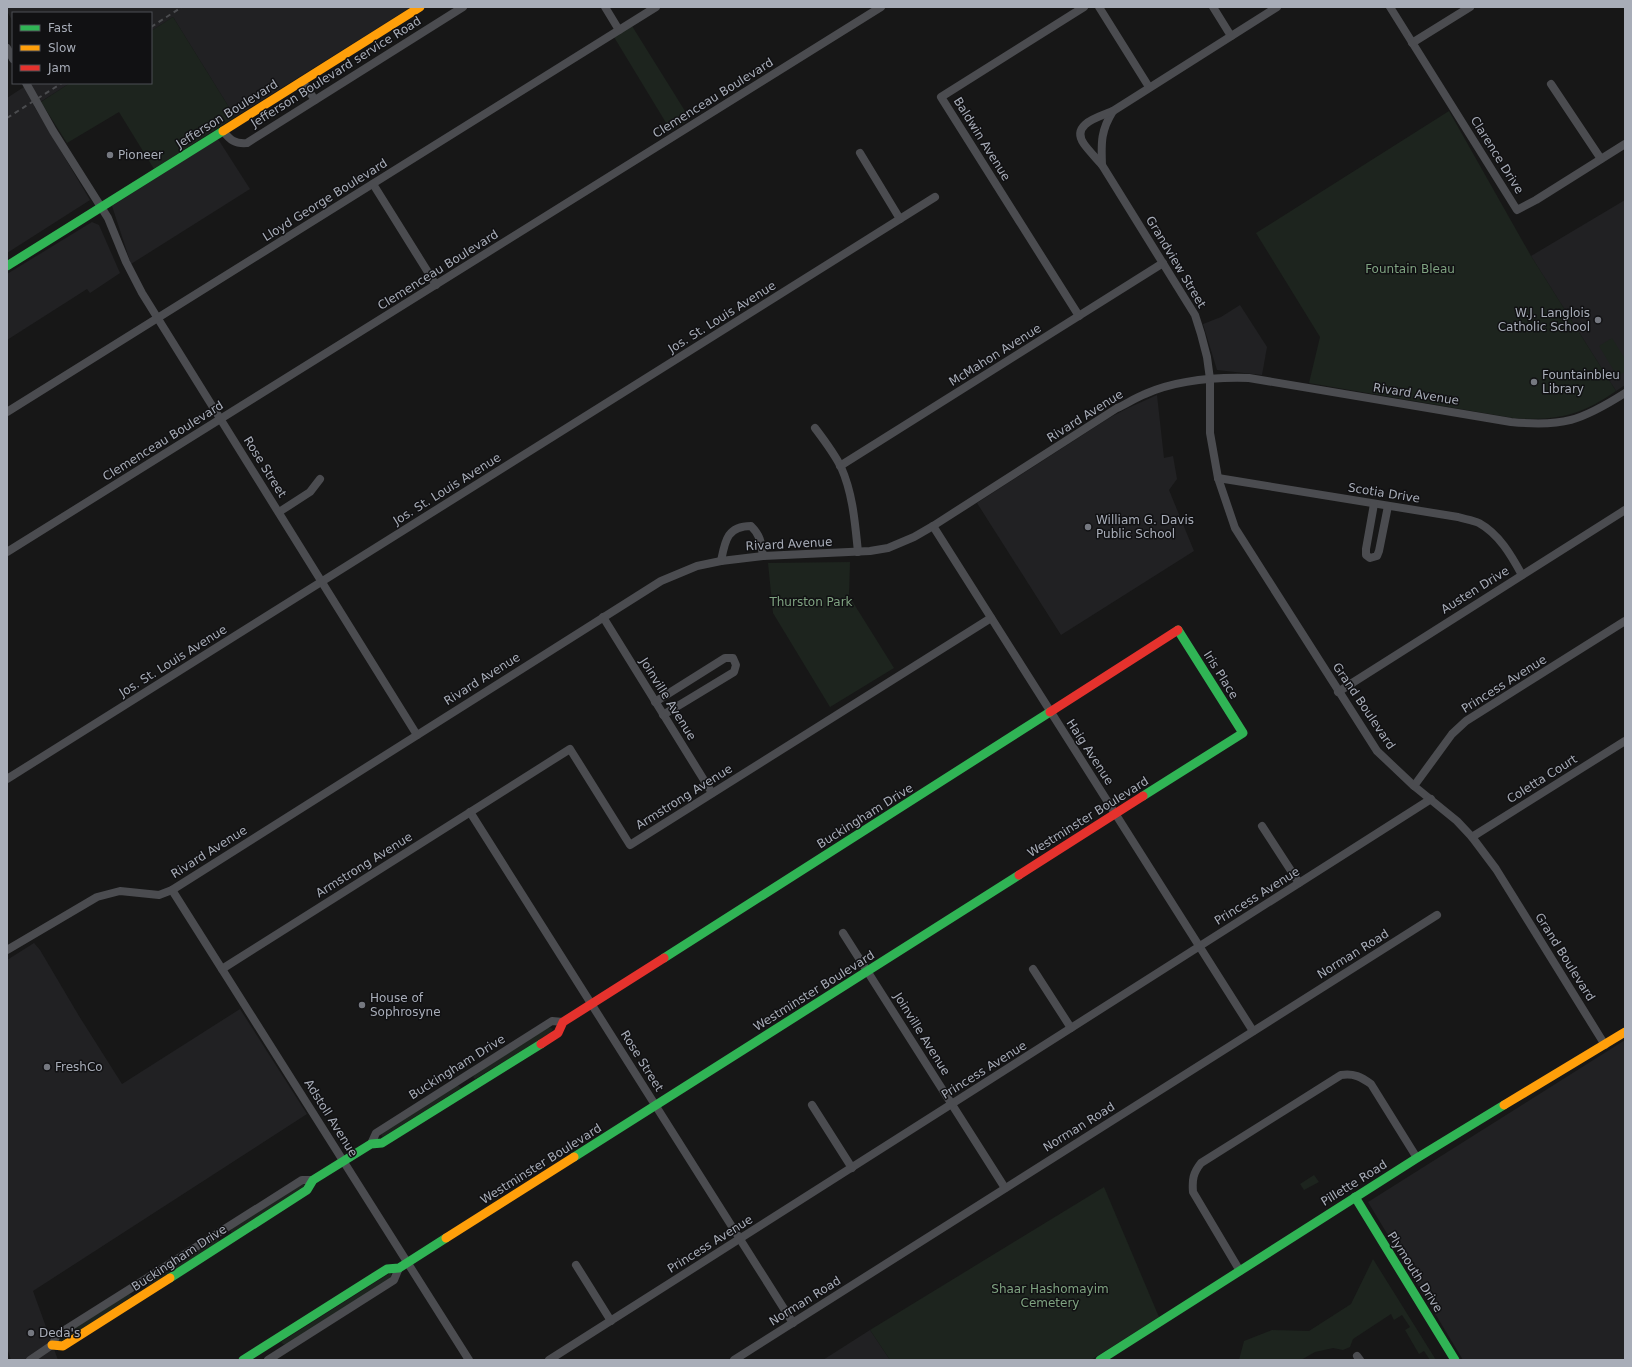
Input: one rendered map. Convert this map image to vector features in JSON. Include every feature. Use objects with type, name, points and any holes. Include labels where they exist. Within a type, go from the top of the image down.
[{"type":"street","name":"Jefferson Boulevard","points":[[7,266],[420,7]]},
{"type":"street","name":"Jefferson Boulevard service Road","points":[[223,131],[230,140],[238,144],[247,143],[463,7]]},
{"type":"street","points":[[605,7],[619,30]]},
{"type":"street","name":"Lloyd George Boulevard","points":[[7,412],[656,7]]},
{"type":"street","name":"Clemenceau Boulevard","points":[[7,552],[881,7]]},
{"type":"street","name":"Baldwin Avenue","points":[[1079,316],[941,97],[1084,7]]},
{"type":"street","points":[[1099,7],[1149,87]]},
{"type":"street","points":[[1213,7],[1231,36]]},
{"type":"street","name":"Grandview Street","points":[[1210,379],[1207,357],[1195,315],[1102,165],[1083,144],[1080,135],[1082,127],[1090,120],[1113,110],[1277,7]]},
{"type":"street","name":"Clarence Drive","points":[[1390,7],[1517,210],[1536,200],[1625,144]]},
{"type":"street","points":[[1412,43],[1470,7]]},
{"type":"street","points":[[7,48],[12,57]]},
{"type":"street","points":[[302,81],[315,100]]},
{"type":"street","name":"Rose Street","points":[[27,84],[101,208],[116,236],[126,262],[142,293],[417,735]]},
{"type":"street","points":[[1551,84],[1601,159]]},
{"type":"street","name":"Grandview Street","points":[[1102,165],[1102,134],[1113,110]]},
{"type":"street","points":[[860,153],[900,219]]},
{"type":"street","points":[[373,184],[436,285]]},
{"type":"street","name":"Jos. St. Louis Avenue","points":[[7,778],[935,197]]},
{"type":"street","name":"McMahon Avenue","points":[[840,466],[1163,263]]},
{"type":"street","name":"Rivard Avenue","points":[[7,950],[97,897],[120,892],[159,895],[172,890],[661,581],[697,566],[720,560],[763,556],[858,552],[888,548],[914,537],[933,526],[1117,408],[1144,394],[1164,387],[1225,377],[1249,378],[1511,422],[1535,424],[1552,424],[1570,421],[1599,409],[1625,393]]},
{"type":"street","name":"Grand Boulevard","points":[[1210,379],[1210,433],[1218,478],[1235,528],[1338,692],[1377,751],[1414,786],[1456,821],[1472,837],[1496,868],[1605,1045]]},
{"type":"street","points":[[815,428],[840,466],[850,493],[855,518],[858,552]]},
{"type":"street","name":"Scotia Drive","points":[[1218,478],[1374,504],[1458,516],[1478,523],[1498,538],[1522,574]]},
{"type":"street","points":[[279,512],[310,492],[320,479]]},
{"type":"street","points":[[1374,504],[1366,548],[1366,555],[1370,558],[1377,556],[1379,551],[1388,506]]},
{"type":"street","name":"Austen Drive","points":[[1338,692],[1625,510]]},
{"type":"street","points":[[720,560],[726,538],[733,530],[742,526],[751,526],[758,533],[762,543],[763,556]]},
{"type":"street","name":"Haig Avenue","points":[[933,526],[1253,1031]]},
{"type":"street","name":"Joinville Avenue","points":[[603,617],[712,793]]},
{"type":"street","name":"Armstrong Avenue","points":[[222,969],[570,749],[630,845],[991,618]]},
{"type":"street","name":"Princess Avenue","points":[[1414,786],[1452,734],[1466,722],[1625,621]]},
{"type":"street","name":"Buckingham Drive","points":[[30,1360],[52,1346],[63,1346],[307,1190],[313,1180],[343,1161],[371,1144],[382,1143],[558,1033],[563,1022],[1180,630]]},
{"type":"street","name":"Iris Place","points":[[1180,630],[1243,733]]},
{"type":"street","points":[[655,702],[725,658],[733,658],[736,665],[734,672],[663,715]]},
{"type":"street","name":"Westminster Boulevard","points":[[243,1360],[387,1269],[399,1268],[408,1263],[1243,733]]},
{"type":"street","name":"Coletta Court","points":[[1472,837],[1625,741]]},
{"type":"street","name":"Princess Avenue","points":[[549,1360],[1431,799]]},
{"type":"street","name":"Rose Street","points":[[470,812],[793,1323]]},
{"type":"street","points":[[1262,826],[1299,883]]},
{"type":"street","name":"Adstoll Avenue","points":[[172,890],[469,1360]]},
{"type":"street","name":"Norman Road","points":[[734,1360],[1437,915]]},
{"type":"street","name":"Joinville Avenue","points":[[843,933],[1005,1188]]},
{"type":"street","points":[[1032,969],[1071,1028]]},
{"type":"street","name":"Buckingham Drive","points":[[371,1144],[376,1132],[552,1021],[563,1022]]},
{"type":"street","name":"Pillette Road","points":[[1100,1360],[1417,1158],[1625,1032]]},
{"type":"street","points":[[1240,1270],[1192,1192],[1194,1171],[1201,1163],[1341,1075],[1351,1074],[1360,1076],[1371,1084],[1417,1158]]},
{"type":"street","points":[[812,1105],[852,1168]]},
{"type":"street","name":"Plymouth Drive","points":[[1355,1197],[1455,1360]]},
{"type":"street","points":[[576,1265],[611,1321]]},
{"type":"street","name":"Westminster Boulevard","points":[[268,1360],[394,1280],[399,1268]]},
{"type":"shaded area","points":[[7,7],[411,7],[235,117],[173,17],[152,30],[152,12],[12,12],[12,20],[7,11]]},
{"type":"shaded area","points":[[28,84],[68,84],[34,106],[90,200],[7,253],[7,98]]},
{"type":"shaded area","points":[[218,139],[250,189],[131,264],[112,206]]},
{"type":"shaded area","name":"W.J. Langlois Catholic School","points":[[1625,200],[1625,385],[1616,391],[1531,256]]},
{"type":"shaded area","points":[[92,222],[99,225],[120,273],[90,293],[87,289],[7,340],[7,274]]},
{"type":"shaded area","points":[[1240,305],[1267,347],[1262,375],[1217,370],[1203,324],[1221,317]]},
{"type":"shaded area","name":"William G. Davis Public School","points":[[1157,395],[1164,458],[1173,456],[1177,479],[1169,490],[1194,551],[1061,635],[977,503],[1109,418]]},
{"type":"shaded area","points":[[34,943],[40,950],[122,1084],[240,1009],[307,1114],[33,1291],[58,1360],[11,1360],[7,1348],[7,960]]},
{"type":"shaded area","points":[[1625,1040],[1625,1360],[1463,1360],[1368,1202]]},
{"type":"shaded area","points":[[870,1330],[890,1360],[823,1360]]},
{"type":"green space","points":[[173,17],[235,117],[154,169],[119,112],[67,143],[41,102],[68,84],[152,84],[152,30]]},
{"type":"green space","points":[[632,26],[690,119],[671,131],[614,37]]},
{"type":"green space","name":"Fountain Bleau","points":[[1449,111],[1531,256],[1616,391],[1591,406],[1567,415],[1542,419],[1513,418],[1309,383],[1320,337],[1256,233]]},
{"type":"green space","points":[[1612,338],[1625,359],[1625,372],[1617,376],[1599,346]]},
{"type":"green space","name":"Thurston Park","points":[[850,562],[849,596],[894,668],[830,707],[773,613],[768,563]]},
{"type":"green space","points":[[549,1027],[553,1029],[551,1033],[475,1079],[473,1077],[475,1074]]},
{"type":"green space","points":[[457,1085],[461,1088],[383,1137],[381,1135],[383,1132]]},
{"type":"green space","points":[[1314,1175],[1319,1182],[1304,1190],[1300,1184]]},
{"type":"green space","points":[[301,1184],[304,1184],[305,1186],[232,1233],[230,1231],[232,1228]]},
{"type":"green space","name":"Shaar Hashomayim Cemetery","points":[[1104,1187],[1159,1317],[1091,1360],[890,1360],[870,1330]]},
{"type":"green space","points":[[215,1238],[220,1241],[146,1288],[146,1282]]},
{"type":"green space","points":[[1373,1259],[1436,1360],[1430,1360],[1424,1351],[1419,1354],[1405,1330],[1410,1327],[1402,1315],[1394,1320],[1391,1314],[1353,1339],[1350,1347],[1343,1350],[1333,1348],[1315,1352],[1301,1360],[1239,1360],[1244,1341],[1272,1330],[1309,1331],[1351,1304]]},
{"type":"green space","points":[[390,1273],[392,1276],[391,1279],[286,1345],[281,1342]]},
{"type":"green space","points":[[128,1293],[132,1296],[62,1343],[58,1341],[59,1337]]},
{"type":"railway","points":[[152,26],[182,7]]},
{"type":"railway","points":[[7,118],[60,84]]},
{"type":"traffic: fast","points":[[7,266],[223,131]]},
{"type":"traffic: fast","points":[[1143,796],[1243,733],[1178,630]]},
{"type":"traffic: fast","points":[[664,958],[1050,712]]},
{"type":"traffic: fast","points":[[574,1157],[1019,875]]},
{"type":"traffic: fast","points":[[170,1278],[307,1190],[313,1180],[371,1144],[382,1143],[541,1044]]},
{"type":"traffic: fast","points":[[1100,1360],[1417,1158],[1504,1105]]},
{"type":"traffic: fast","points":[[1355,1197],[1455,1360]]},
{"type":"traffic: fast","points":[[243,1360],[387,1269],[399,1268],[446,1238]]},
{"type":"traffic: slow","points":[[223,131],[420,7]]},
{"type":"traffic: slow","points":[[1504,1105],[1625,1032]]},
{"type":"traffic: slow","points":[[446,1238],[574,1157]]},
{"type":"traffic: slow","points":[[52,1345],[63,1346],[170,1278]]},
{"type":"traffic: jam","points":[[1050,712],[1178,630]]},
{"type":"traffic: jam","points":[[1019,875],[1143,796]]},
{"type":"traffic: jam","points":[[541,1044],[558,1033],[563,1022],[664,958]]},
{"type":"place","name":"Pioneer","points":[[110,155]]},
{"type":"place","name":"W.J. Langlois Catholic School","points":[[1598,320]]},
{"type":"place","name":"Fountainbleu Library","points":[[1534,382]]},
{"type":"place","name":"William G. Davis Public School","points":[[1088,527]]},
{"type":"place","name":"House of Sophrosyne","points":[[362,1005]]},
{"type":"place","name":"FreshCo","points":[[47,1067]]},
{"type":"place","name":"Deda's","points":[[31,1333]]}]
